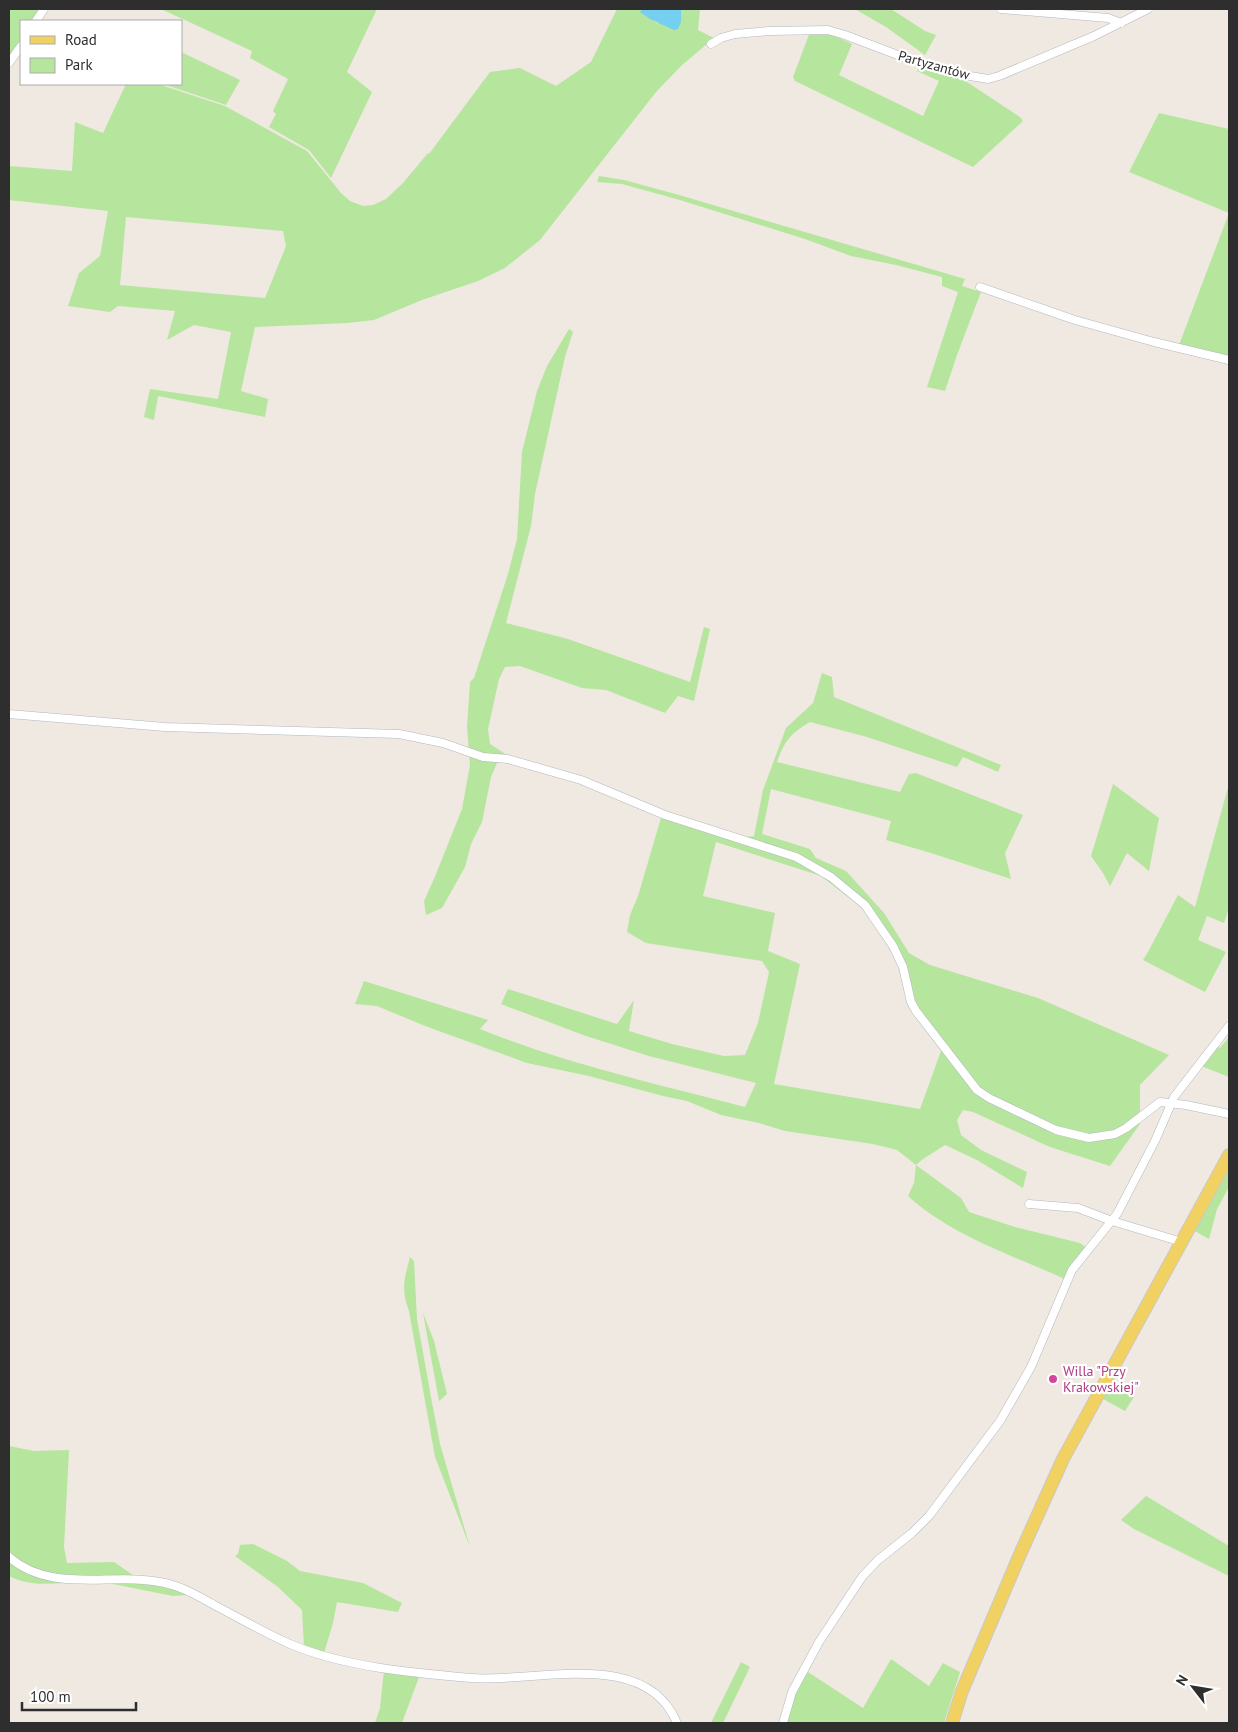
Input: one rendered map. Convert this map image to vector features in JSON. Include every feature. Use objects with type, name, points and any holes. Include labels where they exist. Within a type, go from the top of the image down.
[{"type":"main road","points":[[952,1723],[962,1691],[1052,1481],[1229,1155]]},
{"type":"street","points":[[37,20],[44,9]]},
{"type":"street","points":[[1001,9],[1108,18],[1121,23]]},
{"type":"street","name":"Partyzantów","points":[[711,44],[721,38],[735,34],[769,31],[828,30],[913,60],[970,76],[988,79],[1051,54],[1148,9]]},
{"type":"street","points":[[9,63],[20,47]]},
{"type":"street","points":[[980,287],[1075,320],[1229,360]]},
{"type":"street","points":[[9,714],[165,727],[399,734],[443,742],[483,757],[508,759],[581,780],[665,815],[796,857],[831,876],[865,905],[876,919],[893,946],[903,967],[911,1002],[919,1016],[970,1082],[989,1098],[1056,1130],[1089,1138],[1100,1138],[1121,1131],[1158,1103],[1172,1102],[1229,1114]]},
{"type":"street","points":[[782,1723],[792,1692],[819,1642],[862,1577],[878,1560],[912,1533],[929,1516],[991,1435],[1031,1366],[1072,1270],[1117,1214],[1155,1141],[1174,1097],[1229,1026]]},
{"type":"street","points":[[1029,1204],[1078,1208],[1112,1221],[1182,1242]]},
{"type":"street","points":[[9,1557],[26,1569],[60,1579],[138,1579],[175,1586],[309,1652],[331,1658],[388,1668],[474,1678],[581,1674],[616,1676],[638,1683],[655,1693],[671,1709],[677,1723]]},
{"type":"green space","points":[[9,9],[40,9],[33,20],[20,20],[20,42],[9,59]]},
{"type":"green space","points":[[161,9],[377,9],[347,72],[372,92],[331,178],[309,150],[269,127],[276,114],[273,111],[288,79],[250,58],[252,51]]},
{"type":"green space","points":[[617,9],[643,9],[641,12],[657,23],[681,22],[681,9],[700,9],[698,30],[714,38],[681,66],[656,92],[540,240],[505,268],[478,281],[422,300],[374,320],[255,327],[241,391],[268,399],[265,417],[158,396],[154,420],[144,417],[150,389],[218,399],[231,332],[194,325],[167,340],[175,311],[118,306],[110,312],[68,306],[79,273],[100,256],[108,211],[9,200],[9,166],[72,171],[75,122],[103,133],[126,85],[161,85],[225,106],[307,151],[341,193],[350,201],[363,206],[373,205],[386,199],[403,183],[429,154],[490,72],[520,68],[556,86],[591,62]],"holes":[[[126,217],[283,231],[286,246],[265,298],[120,285]]]},
{"type":"green space","points":[[855,9],[891,9],[925,31],[936,35],[925,55],[886,27]]},
{"type":"green space","points":[[810,32],[829,33],[852,44],[839,75],[923,116],[939,81],[917,71],[921,65],[958,76],[1020,117],[1023,121],[973,167],[795,81],[793,77]]},
{"type":"green space","points":[[182,52],[240,80],[226,105],[166,85],[182,85]]},
{"type":"green space","points":[[1159,113],[1229,129],[1229,213],[1129,172]]},
{"type":"green space","points":[[599,176],[624,180],[679,195],[965,279],[962,286],[981,292],[945,391],[927,387],[958,292],[942,286],[942,277],[851,256],[805,239],[622,184],[597,182]]},
{"type":"green space","points":[[1229,213],[1229,357],[1179,345]]},
{"type":"green space","points":[[569,329],[573,332],[565,357],[535,494],[531,526],[506,623],[568,639],[690,682],[704,627],[710,629],[694,701],[678,696],[665,713],[606,690],[582,688],[520,666],[505,667],[499,679],[488,729],[490,744],[507,755],[497,763],[491,777],[482,822],[471,844],[465,867],[442,908],[426,915],[424,901],[462,809],[470,765],[467,727],[470,682],[474,678],[508,574],[517,539],[522,452],[537,391],[547,366]]},
{"type":"green space","points":[[822,673],[832,677],[834,697],[1001,765],[998,772],[963,757],[957,767],[867,737],[810,722],[789,738],[777,762],[900,792],[909,774],[916,773],[1023,815],[1005,853],[1011,879],[886,840],[891,821],[771,789],[762,834],[810,849],[816,858],[846,871],[884,913],[909,953],[930,965],[1038,998],[1169,1055],[1140,1085],[1140,1124],[1110,1166],[1050,1147],[973,1112],[963,1110],[957,1120],[961,1135],[981,1150],[1027,1172],[1023,1188],[977,1160],[945,1145],[916,1165],[897,1150],[873,1144],[785,1131],[721,1115],[687,1101],[589,1076],[527,1063],[425,1026],[377,1006],[355,1004],[364,981],[488,1020],[480,1029],[545,1053],[611,1073],[745,1107],[756,1083],[649,1056],[586,1036],[501,1004],[508,989],[617,1024],[634,1000],[629,1031],[672,1044],[724,1056],[745,1055],[758,1023],[769,972],[762,961],[646,943],[627,932],[630,915],[638,896],[661,818],[665,811],[746,837],[754,836],[763,790],[786,728],[813,703]],"holes":[[[716,842],[821,876],[860,906],[876,926],[897,962],[908,1006],[941,1051],[920,1109],[774,1084],[800,964],[768,951],[775,913],[703,896]]]},
{"type":"green space","points":[[1113,784],[1159,818],[1149,871],[1127,853],[1110,886],[1091,856]]},
{"type":"green space","points":[[1229,784],[1229,908],[1224,923],[1207,916],[1198,940],[1226,952],[1205,992],[1143,960],[1178,895],[1195,907]]},
{"type":"green space","points":[[1229,1037],[1229,1077],[1196,1064],[1212,1043],[1220,1048]]},
{"type":"green space","points":[[916,1165],[961,1198],[969,1212],[1015,1227],[1080,1243],[1087,1248],[1065,1279],[983,1244],[925,1210],[908,1196],[914,1183]]},
{"type":"green space","points":[[1229,1168],[1229,1187],[1217,1209],[1209,1239],[1195,1231]]},
{"type":"green space","points":[[410,1257],[414,1261],[417,1319],[440,1444],[470,1547],[435,1457],[404,1290]]},
{"type":"green space","points":[[423,1313],[434,1341],[447,1394],[439,1401]]},
{"type":"green space","points":[[1112,1383],[1134,1397],[1125,1411],[1103,1399]]},
{"type":"green space","points":[[9,1446],[34,1451],[69,1450],[64,1547],[67,1563],[114,1562],[133,1575],[71,1576],[47,1574],[29,1567],[9,1551]]},
{"type":"green space","points":[[1146,1496],[1229,1546],[1229,1576],[1134,1529],[1121,1520]]},
{"type":"green space","points":[[253,1544],[287,1561],[300,1571],[363,1583],[402,1603],[398,1612],[337,1602],[324,1653],[304,1647],[302,1610],[278,1587],[235,1556],[238,1554],[240,1545]]},
{"type":"green space","points":[[9,1561],[29,1573],[67,1583],[38,1584],[9,1576]]},
{"type":"green space","points":[[103,1582],[156,1586],[188,1595],[173,1596]]},
{"type":"green space","points":[[891,1659],[929,1686],[943,1663],[960,1672],[944,1723],[787,1723],[795,1695],[808,1672],[863,1708]]},
{"type":"green space","points":[[741,1662],[750,1667],[723,1723],[711,1723]]},
{"type":"green space","points":[[384,1670],[419,1677],[402,1723],[375,1723],[380,1708]]},
{"type":"water","points":[[643,9],[681,9],[681,22],[678,29],[674,30],[650,19],[640,12]]},
{"type":"place","name":"Willa \"Przy Krakowskiej\"","points":[[1053,1379]]}]
